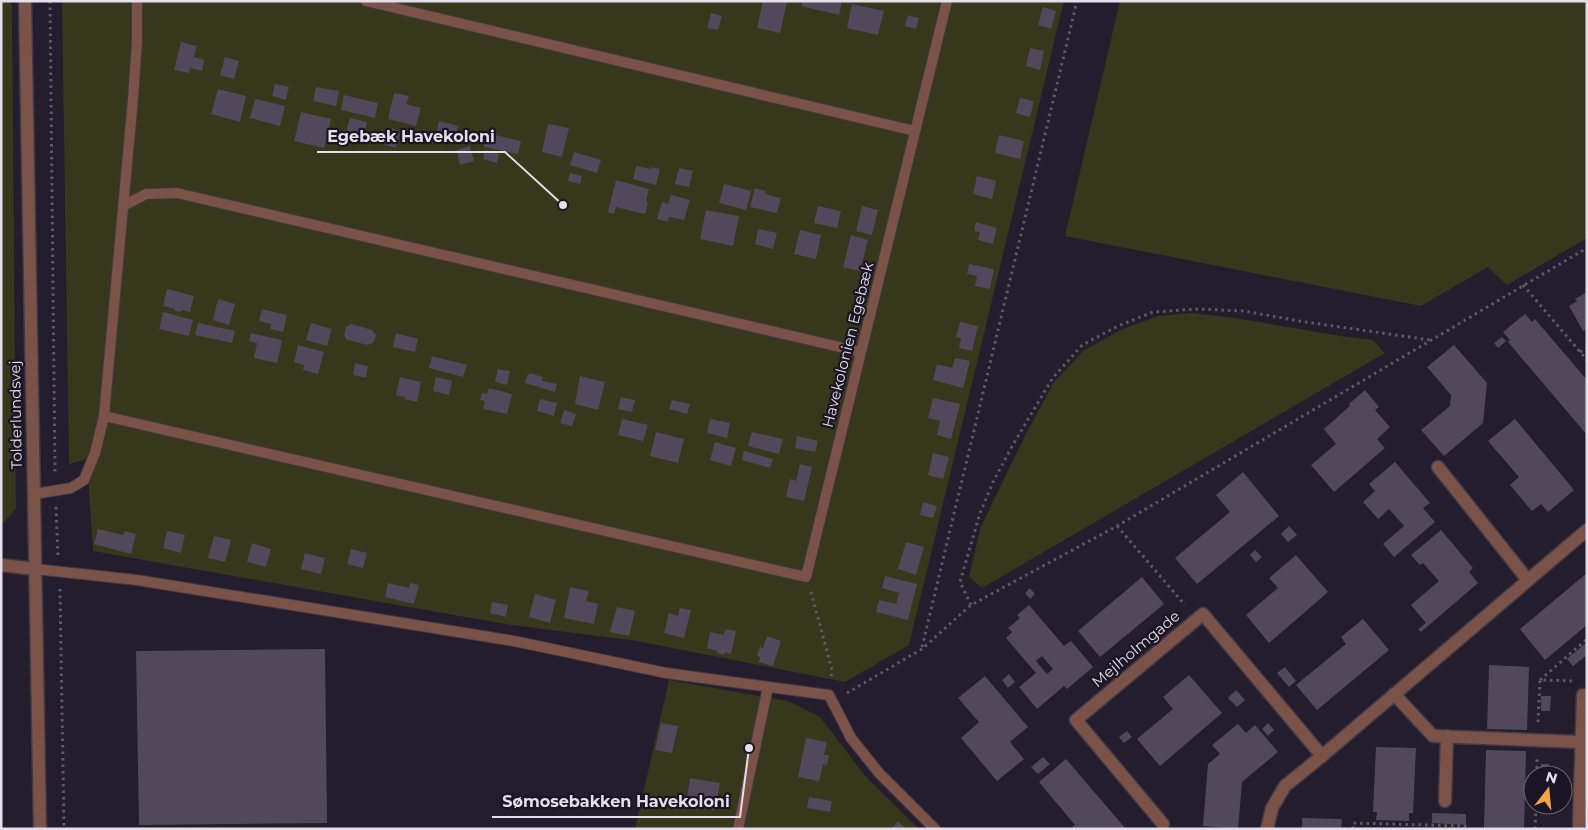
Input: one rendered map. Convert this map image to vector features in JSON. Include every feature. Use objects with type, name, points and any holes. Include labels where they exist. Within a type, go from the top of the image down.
[{"type":"street","name":"Tolderlundsvej","points":[[25,1],[40,829]]},
{"type":"street","points":[[1438,467],[1527,579]]},
{"type":"street","points":[[1266,829],[1272,808],[1285,786],[1587,530]]},
{"type":"street","points":[[1,565],[35,569]]},
{"type":"street","name":"Mejlholmgade","points":[[1163,824],[1076,720],[1202,614],[1322,756]]},
{"type":"street","points":[[1394,694],[1433,736],[1582,742]]},
{"type":"street","points":[[1578,825],[1584,695]]},
{"type":"street","points":[[1445,801],[1447,736]]},
{"type":"lane","points":[[34,494],[71,488],[84,480],[95,453],[104,416],[133,100],[138,1]]},
{"type":"lane","points":[[366,1],[915,130]]},
{"type":"lane","name":"Havekolonien Egebæk","points":[[806,577],[947,1]]},
{"type":"lane","points":[[123,206],[146,194],[177,193],[861,352]]},
{"type":"lane","points":[[104,416],[806,577]]},
{"type":"lane","points":[[35,569],[156,583],[514,641],[666,673],[829,695],[851,738],[879,773],[935,829]]},
{"type":"lane","points":[[738,829],[768,687]]},
{"type":"path","points":[[50,1],[56,490],[64,829]]},
{"type":"path","points":[[922,649],[1077,1]]},
{"type":"path","points":[[806,577],[832,670],[829,695],[848,693],[922,649],[971,605],[1117,526],[1587,248]]},
{"type":"path","points":[[1523,285],[1587,360]]},
{"type":"path","points":[[971,605],[960,582],[980,512],[1014,442],[1052,379],[1082,345],[1118,326],[1152,312],[1198,309],[1244,311],[1298,321],[1430,340]]},
{"type":"path","points":[[1580,352],[1587,348]]},
{"type":"path","points":[[1117,526],[1197,619]]},
{"type":"path","points":[[1537,765],[1540,680],[1587,639]]},
{"type":"path","points":[[1540,680],[1576,681]]},
{"type":"path","points":[[1535,829],[1536,815]]},
{"type":"path","points":[[1353,829],[1353,823],[1465,826],[1465,829]]},
{"type":"green space","points":[[1,1],[10,1],[12,6],[16,509],[1,525]]},
{"type":"green space","points":[[62,1],[1064,1],[909,645],[845,682],[637,641],[505,624],[93,551],[87,459],[69,464]]},
{"type":"green space","points":[[1120,1],[1587,1],[1587,238],[1507,285],[1488,267],[1421,306],[1065,236]]},
{"type":"green space","points":[[1191,313],[1235,318],[1373,340],[1385,353],[982,588],[969,577],[981,526],[1054,382],[1083,351],[1122,329],[1159,316]]},
{"type":"green space","points":[[669,680],[788,701],[820,717],[867,778],[919,829],[635,829]]},
{"type":"building","points":[[763,1],[787,2],[780,33],[757,28]]},
{"type":"building","points":[[803,1],[842,1],[839,15],[801,6]]},
{"type":"building","points":[[852,4],[884,11],[878,35],[847,28]]},
{"type":"building","points":[[1043,7],[1056,11],[1051,29],[1038,25]]},
{"type":"building","points":[[711,13],[722,16],[718,30],[707,28]]},
{"type":"building","points":[[908,15],[919,18],[916,29],[905,26]]},
{"type":"building","points":[[181,42],[197,46],[194,57],[204,60],[202,71],[190,68],[189,73],[174,70]]},
{"type":"building","points":[[1030,48],[1044,51],[1040,70],[1026,66]]},
{"type":"building","points":[[225,57],[239,61],[234,79],[220,75]]},
{"type":"building","points":[[275,84],[289,87],[286,100],[272,96]]},
{"type":"building","points":[[316,87],[339,91],[336,106],[313,101]]},
{"type":"building","points":[[218,89],[246,96],[240,122],[211,114]]},
{"type":"building","points":[[394,93],[409,96],[406,104],[421,108],[416,126],[388,119]]},
{"type":"building","points":[[344,95],[378,103],[375,118],[341,110]]},
{"type":"building","points":[[1020,98],[1034,101],[1030,117],[1016,113]]},
{"type":"building","points":[[255,99],[285,106],[280,126],[250,118]]},
{"type":"building","points":[[301,112],[331,119],[324,148],[294,141]]},
{"type":"building","points":[[350,118],[367,122],[363,137],[357,135],[356,142],[342,138]]},
{"type":"building","points":[[439,121],[458,126],[455,139],[436,134]]},
{"type":"building","points":[[548,124],[569,128],[562,157],[542,152]]},
{"type":"building","points":[[387,127],[398,130],[397,133],[400,134],[396,148],[383,144]]},
{"type":"building","points":[[487,133],[521,141],[518,154],[484,147]]},
{"type":"building","points":[[999,135],[1024,141],[1020,159],[995,153]]},
{"type":"building","points":[[470,146],[474,161],[460,165],[457,150]]},
{"type":"building","points":[[485,150],[499,154],[497,163],[483,159]]},
{"type":"building","points":[[574,152],[601,160],[597,173],[570,165]]},
{"type":"building","points":[[636,166],[660,169],[656,185],[633,179]]},
{"type":"building","points":[[679,168],[693,171],[689,187],[675,184]]},
{"type":"building","points":[[570,173],[582,176],[580,184],[568,181]]},
{"type":"building","points":[[977,176],[996,181],[992,199],[973,194]]},
{"type":"building","points":[[616,180],[649,189],[645,214],[616,207],[614,214],[608,212]]},
{"type":"building","points":[[724,184],[751,191],[746,210],[719,203]]},
{"type":"building","points":[[755,188],[766,191],[765,194],[781,198],[777,213],[750,207]]},
{"type":"building","points":[[671,195],[690,200],[684,220],[669,217],[668,222],[657,219],[662,202],[668,204]]},
{"type":"building","points":[[818,206],[841,211],[837,228],[814,223]]},
{"type":"building","points":[[862,206],[878,210],[872,235],[856,231]]},
{"type":"building","points":[[706,210],[739,216],[733,246],[700,239]]},
{"type":"building","points":[[976,222],[997,228],[993,244],[978,240],[980,232],[974,231]]},
{"type":"building","points":[[758,229],[777,233],[773,249],[755,244]]},
{"type":"building","points":[[800,230],[821,235],[816,259],[794,254]]},
{"type":"building","points":[[851,235],[868,240],[860,271],[843,267]]},
{"type":"building","points":[[969,264],[994,269],[990,289],[975,286],[977,276],[967,274]]},
{"type":"building","points":[[167,289],[194,296],[190,312],[175,311],[175,309],[163,306]]},
{"type":"building","points":[[1587,292],[1587,329],[1583,331],[1569,306],[1577,301],[1575,299]]},
{"type":"building","points":[[218,299],[235,304],[229,325],[213,320]]},
{"type":"building","points":[[262,309],[287,315],[283,332],[270,329],[271,324],[259,321]]},
{"type":"building","points":[[163,312],[193,320],[189,336],[159,329]]},
{"type":"building","points":[[1525,314],[1532,322],[1535,319],[1587,380],[1587,435],[1508,342],[1510,340],[1503,332]]},
{"type":"building","points":[[960,322],[978,326],[972,351],[959,348],[961,338],[956,337]]},
{"type":"building","points":[[198,323],[235,331],[232,343],[195,335]]},
{"type":"building","points":[[311,323],[332,329],[327,346],[306,340]]},
{"type":"building","points":[[351,324],[372,330],[376,335],[374,342],[368,345],[347,340],[344,335],[346,327]]},
{"type":"building","points":[[251,333],[282,340],[277,363],[254,358],[257,343],[249,341]]},
{"type":"building","points":[[396,333],[418,339],[415,352],[393,347]]},
{"type":"building","points":[[1502,337],[1506,341],[1498,348],[1494,343]]},
{"type":"building","points":[[298,345],[324,352],[318,374],[303,370],[304,365],[294,362]]},
{"type":"building","points":[[1454,345],[1487,383],[1483,423],[1444,456],[1421,430],[1450,406],[1451,395],[1427,367]]},
{"type":"building","points":[[432,356],[467,365],[463,377],[429,368]]},
{"type":"building","points":[[955,358],[970,361],[963,388],[933,380],[937,364],[952,368]]},
{"type":"building","points":[[355,363],[368,366],[366,378],[353,375]]},
{"type":"building","points":[[498,369],[510,371],[507,385],[495,382]]},
{"type":"building","points":[[530,373],[543,377],[542,381],[557,384],[555,392],[525,383]]},
{"type":"building","points":[[580,376],[605,382],[598,410],[575,404]]},
{"type":"building","points":[[400,377],[421,382],[417,402],[396,395]]},
{"type":"building","points":[[436,377],[452,381],[449,395],[433,391]]},
{"type":"building","points":[[489,388],[512,394],[507,414],[483,409],[485,401],[480,400],[482,393],[487,394]]},
{"type":"building","points":[[1365,390],[1379,407],[1375,410],[1390,427],[1377,439],[1385,448],[1334,492],[1311,465],[1336,444],[1324,429]]},
{"type":"building","points":[[621,397],[635,400],[632,412],[618,409]]},
{"type":"building","points":[[933,398],[960,404],[951,439],[937,435],[940,421],[928,418]]},
{"type":"building","points":[[540,399],[557,403],[554,416],[537,411]]},
{"type":"building","points":[[672,400],[690,404],[687,414],[669,409]]},
{"type":"building","points":[[564,410],[576,414],[572,426],[560,423]]},
{"type":"building","points":[[622,419],[648,425],[643,441],[618,435]]},
{"type":"building","points":[[710,419],[730,423],[727,438],[707,433]]},
{"type":"building","points":[[1515,419],[1574,490],[1548,512],[1541,504],[1532,511],[1510,485],[1519,477],[1488,441]]},
{"type":"building","points":[[656,432],[684,439],[678,463],[650,456]]},
{"type":"building","points":[[752,432],[783,439],[779,454],[748,446]]},
{"type":"building","points":[[797,436],[818,441],[815,452],[795,448]]},
{"type":"building","points":[[715,442],[736,448],[731,466],[710,460]]},
{"type":"building","points":[[744,451],[773,459],[770,468],[742,460]]},
{"type":"building","points":[[933,453],[949,457],[943,479],[928,475]]},
{"type":"building","points":[[1395,462],[1430,503],[1423,508],[1435,522],[1394,557],[1383,544],[1404,526],[1389,509],[1378,519],[1363,502],[1375,491],[1369,484]]},
{"type":"building","points":[[800,464],[812,467],[804,501],[786,497],[790,479],[796,481]]},
{"type":"building","points":[[1243,472],[1279,516],[1197,584],[1175,558],[1230,512],[1216,495]]},
{"type":"building","points":[[923,502],[937,506],[933,518],[920,515]]},
{"type":"building","points":[[1289,526],[1297,535],[1288,542],[1281,534]]},
{"type":"building","points":[[98,529],[123,535],[125,531],[136,534],[131,554],[94,544]]},
{"type":"building","points":[[1441,530],[1473,568],[1469,572],[1478,583],[1421,632],[1418,629],[1426,623],[1411,605],[1439,581],[1423,563],[1420,565],[1411,555]]},
{"type":"building","points":[[167,531],[185,535],[181,553],[163,548]]},
{"type":"building","points":[[214,536],[231,540],[225,562],[208,558]]},
{"type":"building","points":[[906,542],[924,547],[916,575],[898,569]]},
{"type":"building","points":[[252,543],[271,549],[266,567],[247,562]]},
{"type":"building","points":[[351,549],[367,553],[363,568],[347,564]]},
{"type":"building","points":[[1255,550],[1262,557],[1256,562],[1250,555]]},
{"type":"building","points":[[305,553],[325,558],[321,574],[301,569]]},
{"type":"building","points":[[1296,555],[1328,592],[1269,643],[1246,615],[1278,588],[1269,578]]},
{"type":"building","points":[[1587,573],[1587,625],[1545,660],[1520,629]]},
{"type":"building","points":[[885,576],[917,584],[908,620],[876,612],[879,600],[896,604],[899,593],[882,588]]},
{"type":"building","points":[[1142,577],[1164,604],[1100,657],[1078,631]]},
{"type":"building","points":[[388,583],[409,588],[410,583],[419,585],[414,604],[385,597]]},
{"type":"building","points":[[570,587],[589,591],[586,601],[598,604],[594,624],[564,618]]},
{"type":"building","points":[[1030,588],[1035,594],[1030,599],[1025,593]]},
{"type":"building","points":[[535,594],[556,600],[550,623],[529,617]]},
{"type":"building","points":[[492,602],[508,605],[506,617],[490,613]]},
{"type":"building","points":[[1029,605],[1064,646],[1071,641],[1093,667],[1067,689],[1064,686],[1037,709],[1019,687],[1036,673],[1006,638],[1012,632],[1008,628],[1020,618],[1017,615]],"holes":[[[1042,656],[1053,669],[1047,674],[1036,661]]]},
{"type":"building","points":[[617,607],[635,611],[629,636],[610,632]]},
{"type":"building","points":[[680,608],[691,610],[684,638],[664,633],[669,613],[678,616]]},
{"type":"building","points":[[1363,619],[1389,650],[1317,710],[1296,685],[1346,644],[1341,637]]},
{"type":"building","points":[[725,629],[736,631],[731,654],[725,652],[724,655],[707,648],[710,632],[724,635]]},
{"type":"building","points":[[767,636],[781,641],[773,666],[759,662],[760,657],[757,656],[760,647],[763,648]]},
{"type":"building","points":[[1587,642],[1587,655],[1573,666],[1567,659]]},
{"type":"building","points":[[325,649],[327,823],[139,825],[136,651]]},
{"type":"building","points":[[1489,665],[1529,667],[1527,730],[1487,729]]},
{"type":"building","points":[[1285,667],[1296,681],[1289,687],[1277,673]]},
{"type":"building","points":[[1009,674],[1015,682],[1008,688],[1002,680]]},
{"type":"building","points":[[1189,675],[1222,713],[1160,766],[1137,739],[1173,709],[1163,697]]},
{"type":"building","points":[[985,676],[1028,727],[1010,742],[1024,759],[997,781],[961,738],[979,722],[958,698]]},
{"type":"building","points":[[1236,690],[1245,700],[1237,707],[1228,698]]},
{"type":"building","points":[[1541,696],[1551,696],[1550,711],[1541,711]]},
{"type":"building","points":[[661,723],[678,726],[672,753],[655,750]]},
{"type":"building","points":[[1268,723],[1274,730],[1268,736],[1262,729]]},
{"type":"building","points":[[1238,724],[1246,733],[1255,725],[1278,752],[1242,782],[1238,829],[1203,826],[1208,764],[1220,754],[1212,745]]},
{"type":"building","points":[[1127,731],[1132,737],[1124,743],[1119,737]]},
{"type":"building","points":[[806,738],[827,742],[824,755],[829,755],[827,765],[823,764],[819,781],[798,777]]},
{"type":"building","points":[[1376,747],[1416,748],[1413,813],[1409,813],[1409,821],[1376,820],[1377,812],[1373,812]]},
{"type":"building","points":[[1486,750],[1526,751],[1526,765],[1523,765],[1524,829],[1484,829]]},
{"type":"building","points":[[1043,757],[1050,764],[1038,774],[1031,767]]},
{"type":"building","points":[[1066,759],[1126,829],[1070,829],[1075,825],[1039,782]]},
{"type":"building","points":[[690,778],[720,783],[715,810],[686,805]]},
{"type":"building","points":[[809,797],[832,801],[830,812],[807,808]]},
{"type":"building","points":[[1432,813],[1466,814],[1466,825],[1432,823]]},
{"type":"building","points":[[1302,818],[1342,819],[1341,829],[1302,829]]},
{"type":"building","points":[[898,821],[906,829],[891,829]]},
{"type":"place","name":"Egebæk Havekoloni","points":[[563,205]]},
{"type":"place","name":"Sømosebakken Havekoloni","points":[[749,748]]}]
